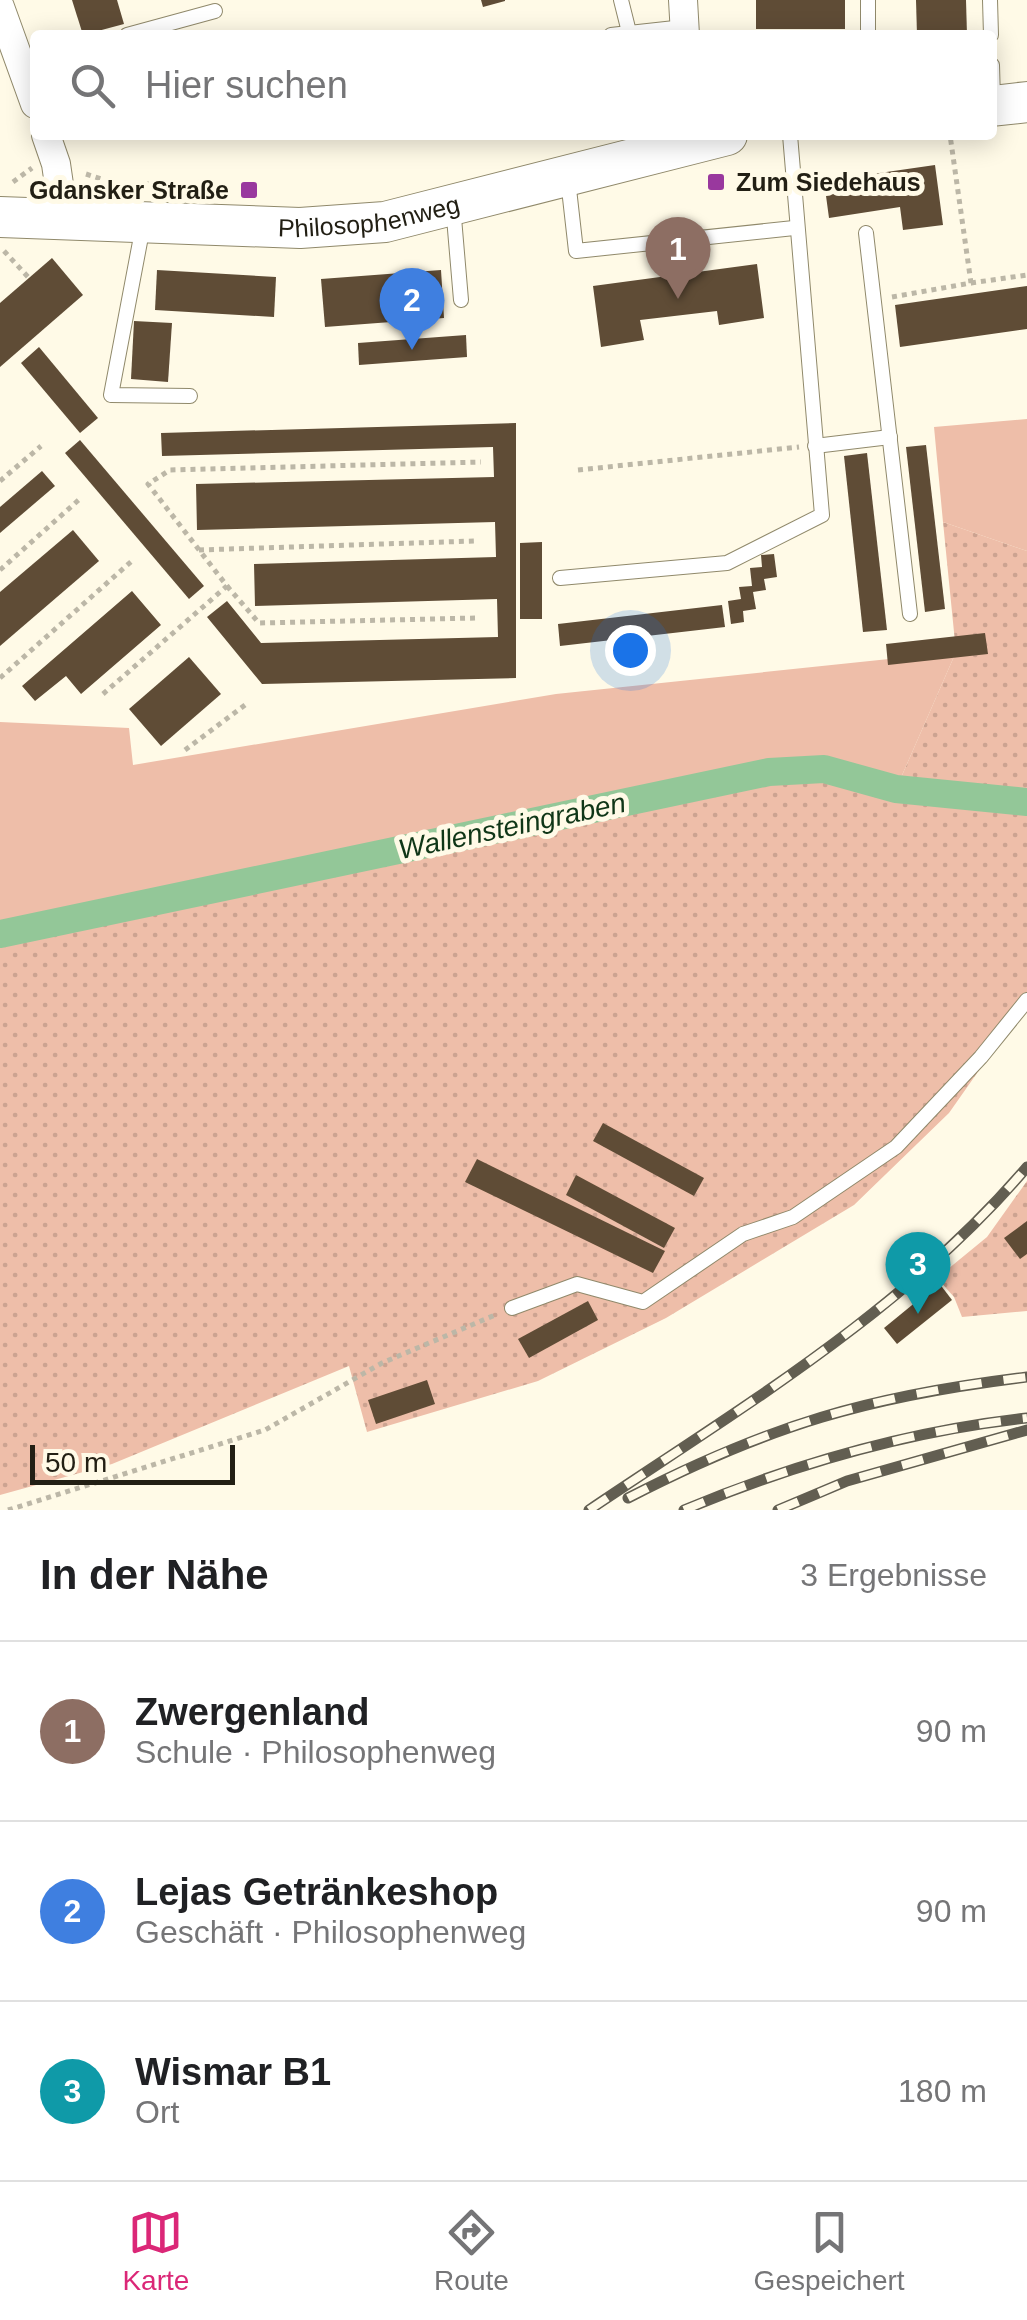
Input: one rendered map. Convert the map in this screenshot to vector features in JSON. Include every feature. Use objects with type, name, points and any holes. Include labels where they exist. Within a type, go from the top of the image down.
[{"type":"main road","points":[[997,106],[1027,102]]},
{"type":"main road","name":"Philosophenweg","points":[[0,218],[300,228],[386,222],[568,179],[695,140]]},
{"type":"street","points":[[0,7],[28,62]]},
{"type":"street","points":[[48,140],[56,164],[64,219]]},
{"type":"lane","points":[[621,0],[628,30]]},
{"type":"lane","points":[[868,0],[868,30]]},
{"type":"lane","points":[[990,0],[991,30]]},
{"type":"lane","points":[[145,30],[215,11]]},
{"type":"lane","points":[[639,30],[684,21]]},
{"type":"lane","points":[[560,578],[727,563],[822,515],[794,228],[790,140]]},
{"type":"lane","points":[[568,179],[576,251],[794,228]]},
{"type":"lane","points":[[453,206],[461,300]]},
{"type":"lane","points":[[144,221],[112,395],[190,396]]},
{"type":"lane","points":[[866,232],[910,614]]},
{"type":"lane","points":[[815,446],[890,436]]},
{"type":"lane","points":[[512,1308],[578,1284],[643,1302],[743,1234],[794,1218],[896,1147],[981,1058],[1027,1000]]},
{"type":"path","points":[[951,140],[972,283]]},
{"type":"path","points":[[0,246],[29,278]]},
{"type":"path","points":[[874,300],[1027,275]]},
{"type":"path","points":[[0,481],[40,446]]},
{"type":"path","points":[[578,470],[815,446]]},
{"type":"path","points":[[476,618],[259,624],[148,484],[170,470],[481,462]]},
{"type":"path","points":[[0,570],[82,496]]},
{"type":"path","points":[[198,550],[474,542]]},
{"type":"path","points":[[0,678],[134,560]]},
{"type":"path","points":[[103,694],[226,586]]},
{"type":"path","points":[[185,750],[248,702]]},
{"type":"path","points":[[8,1510],[265,1430],[382,1364],[512,1308]]},
{"type":"shaded area","points":[[1027,419],[1027,551],[943,522],[934,427]]},
{"type":"shaded area","points":[[943,522],[1027,551],[1027,1002],[949,1113],[854,1205],[666,1318],[538,1381],[367,1432],[349,1366],[112,1464],[0,1495],[0,934],[769,772],[824,769],[896,789],[956,652]]},
{"type":"shaded area","points":[[956,652],[896,789],[824,769],[769,772],[0,934],[0,722],[129,728],[133,765],[556,694]]},
{"type":"shaded area","points":[[1027,1181],[1027,1311],[962,1317],[954,1297],[937,1278],[987,1237]]},
{"type":"building","points":[[72,0],[117,0],[124,24],[81,30]]},
{"type":"building","points":[[481,0],[505,0],[505,1],[483,7]]},
{"type":"building","points":[[756,0],[845,0],[845,29],[756,29]]},
{"type":"building","points":[[916,0],[966,0],[967,30],[917,30]]},
{"type":"building","points":[[935,165],[943,225],[903,230],[900,207],[829,218],[824,181]]},
{"type":"building","points":[[52,258],[83,295],[0,367],[0,303]]},
{"type":"building","points":[[757,264],[764,318],[719,325],[717,311],[640,320],[644,340],[601,347],[593,286]]},
{"type":"building","points":[[157,270],[276,277],[274,317],[155,310]]},
{"type":"building","points":[[441,270],[444,318],[325,327],[321,279]]},
{"type":"building","points":[[1027,286],[1027,329],[900,347],[895,305]]},
{"type":"building","points":[[134,321],[172,323],[168,382],[131,379]]},
{"type":"building","points":[[466,335],[467,357],[359,365],[358,343]]},
{"type":"building","points":[[39,347],[98,418],[80,433],[21,363]]},
{"type":"building","points":[[516,423],[516,678],[262,684],[207,617],[227,601],[261,643],[498,637],[497,599],[255,606],[254,564],[496,557],[495,522],[197,530],[196,484],[494,477],[493,447],[162,456],[161,433]]},
{"type":"building","points":[[80,440],[204,586],[189,599],[65,453]]},
{"type":"building","points":[[926,445],[945,609],[925,612],[906,447]]},
{"type":"building","points":[[867,453],[887,630],[863,632],[844,456]]},
{"type":"building","points":[[42,471],[55,486],[0,533],[0,507]]},
{"type":"building","points":[[73,530],[99,561],[0,646],[0,592]]},
{"type":"building","points":[[542,542],[542,619],[520,619],[520,543]]},
{"type":"building","points":[[774,554],[777,577],[764,579],[766,590],[753,592],[756,609],[743,611],[744,622],[731,624],[728,601],[741,599],[739,587],[752,586],[750,568],[762,567],[761,555]]},
{"type":"building","points":[[132,591],[161,625],[81,694],[66,676],[35,701],[22,686]]},
{"type":"building","points":[[722,605],[725,627],[560,646],[558,624]]},
{"type":"building","points":[[985,633],[988,654],[888,665],[886,644]]},
{"type":"building","points":[[189,657],[221,694],[161,746],[129,709]]},
{"type":"building","points":[[603,1123],[704,1178],[694,1196],[593,1141]]},
{"type":"building","points":[[477,1159],[665,1251],[653,1273],[465,1182]]},
{"type":"building","points":[[576,1175],[675,1228],[664,1248],[566,1195]]},
{"type":"building","points":[[1027,1221],[1027,1254],[1020,1259],[1004,1238]]},
{"type":"building","points":[[939,1283],[952,1300],[897,1344],[884,1328]]},
{"type":"building","points":[[588,1301],[598,1320],[529,1358],[518,1339]]},
{"type":"building","points":[[427,1380],[435,1404],[376,1424],[368,1400]]},
{"type":"waterway","name":"Wallensteingraben","points":[[0,934],[769,772],[824,769],[896,789],[1027,802]]},
{"type":"railway","points":[[589,1510],[764,1393],[875,1311],[929,1267],[1027,1167]]},
{"type":"railway","points":[[628,1498],[728,1451],[822,1417],[918,1394],[1027,1377]]},
{"type":"railway","points":[[684,1510],[767,1478],[852,1452],[939,1431],[1027,1418]]},
{"type":"railway","points":[[778,1510],[847,1481],[1027,1430]]},
{"type":"place","name":"Zum Siedehaus","points":[[716,182]]},
{"type":"place","name":"Gdansker Straße","points":[[249,190]]},
{"type":"place","name":"Zwergenland","points":[[678,299]]},
{"type":"place","name":"Lejas Getränkeshop","points":[[412,350]]},
{"type":"place","name":"Wismar B1","points":[[918,1314]]}]
